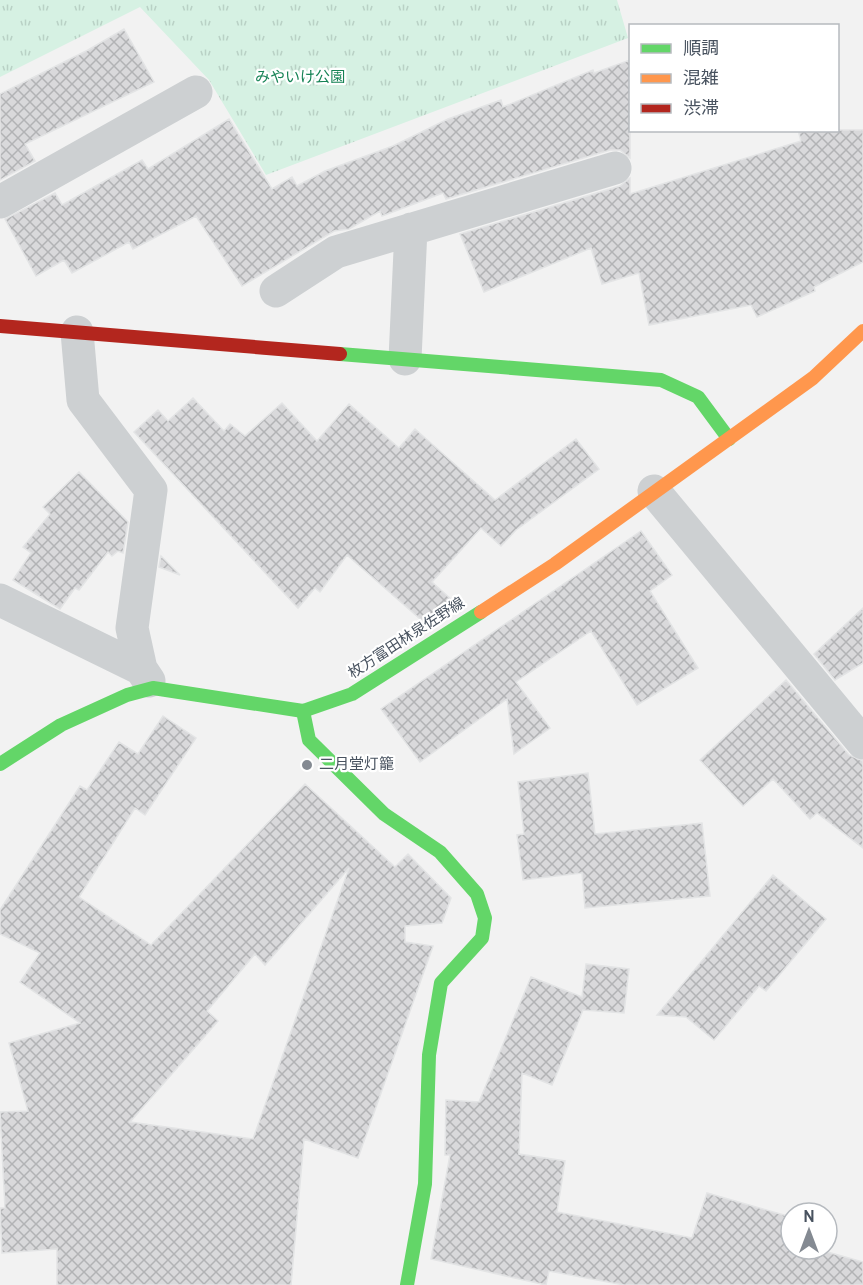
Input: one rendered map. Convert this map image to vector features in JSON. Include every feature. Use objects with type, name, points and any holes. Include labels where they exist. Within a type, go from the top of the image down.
[{"type":"main road","points":[[0,326],[662,380],[698,397],[729,439]]},
{"type":"main road","name":"枚方富田林泉佐野線","points":[[0,764],[61,725],[127,695],[147,679],[303,711],[352,694],[555,564],[813,378],[863,332]]},
{"type":"main road","points":[[303,711],[309,740],[384,813],[440,852],[477,894],[485,918],[482,938],[441,983],[429,1056],[425,1184],[407,1285]]},
{"type":"street","points":[[0,202],[196,92]]},
{"type":"street","points":[[276,291],[336,252],[615,168]]},
{"type":"street","points":[[405,359],[411,229]]},
{"type":"street","points":[[77,333],[83,400],[151,490],[132,628],[147,679]]},
{"type":"street","points":[[654,491],[863,743]]},
{"type":"street","points":[[0,600],[147,679]]},
{"type":"green space","name":"みやいけ公園","points":[[0,0],[617,0],[628,38],[266,175],[209,80],[140,7],[0,77]]},
{"type":"building","points":[[124,29],[154,82],[25,144],[35,161],[0,180],[0,94],[88,50]]},
{"type":"building","points":[[629,60],[630,158],[620,150],[610,150],[446,199],[443,193],[382,216],[380,211],[349,229],[334,231],[242,286],[196,216],[133,249],[129,242],[72,273],[64,260],[36,276],[5,219],[55,193],[62,205],[142,160],[148,169],[229,119],[272,189],[292,177],[297,186],[325,171],[393,146],[448,119],[501,100],[503,107],[593,70],[594,73]]},
{"type":"building","points":[[863,130],[863,262],[814,287],[815,291],[757,317],[751,305],[649,325],[639,273],[602,284],[591,248],[484,292],[460,234],[620,186],[630,178],[630,194],[801,141],[799,132]]},
{"type":"building","points":[[193,398],[224,431],[230,424],[245,436],[282,403],[317,441],[349,404],[399,448],[415,429],[495,500],[576,439],[599,469],[516,530],[501,546],[481,528],[432,582],[452,600],[436,618],[426,624],[347,555],[320,592],[315,588],[298,608],[134,432],[158,410],[168,421]]},
{"type":"building","points":[[79,472],[128,522],[123,553],[118,551],[112,556],[108,552],[79,590],[75,588],[60,609],[13,580],[31,553],[23,547],[50,514],[43,507]]},
{"type":"building","points":[[641,531],[672,575],[650,591],[698,668],[637,705],[591,631],[516,682],[550,728],[514,754],[507,699],[420,762],[381,709]]},
{"type":"building","points":[[161,556],[180,575],[159,567]]},
{"type":"building","points":[[863,608],[863,663],[835,680],[814,654]]},
{"type":"building","points":[[786,680],[849,755],[863,761],[863,848],[817,813],[810,819],[773,779],[743,806],[700,760]]},
{"type":"building","points":[[163,716],[196,738],[145,815],[135,808],[79,897],[151,945],[305,784],[395,867],[408,854],[451,898],[442,923],[405,926],[405,942],[433,946],[358,1158],[304,1139],[291,1285],[57,1285],[57,1249],[2,1253],[0,1208],[5,1208],[0,1112],[28,1111],[9,1043],[80,1023],[20,982],[40,953],[0,934],[0,910],[80,786],[87,790],[119,742],[138,754]],"holes":[[[349,868],[253,1139],[130,1122],[218,1021],[207,1011],[255,954],[265,965]]]},
{"type":"building","points":[[588,773],[595,834],[702,823],[710,896],[585,908],[582,873],[523,880],[517,835],[524,834],[518,782]]},
{"type":"building","points":[[773,875],[826,919],[766,991],[759,986],[714,1040],[686,1017],[657,1015]]},
{"type":"building","points":[[586,964],[629,969],[624,1013],[583,1010],[552,1085],[522,1073],[519,1154],[565,1161],[557,1212],[692,1238],[707,1193],[779,1214],[779,1261],[839,1261],[839,1255],[863,1262],[863,1285],[624,1285],[549,1271],[546,1285],[431,1259],[450,1155],[445,1155],[446,1100],[479,1102],[531,977],[582,997]]},
{"type":"traffic: fast","points":[[340,354],[661,380],[698,397],[729,439]]},
{"type":"traffic: fast","points":[[0,764],[61,725],[127,695],[153,688],[303,711],[352,694],[481,612]]},
{"type":"traffic: fast","points":[[303,711],[309,740],[384,814],[440,852],[477,894],[485,918],[482,938],[441,983],[429,1055],[425,1184],[407,1285]]},
{"type":"traffic: slow","points":[[481,612],[555,564],[813,378],[863,331]]},
{"type":"traffic: jam","points":[[0,326],[340,354]]},
{"type":"place","name":"二月堂灯籠","points":[[307,765]]}]
